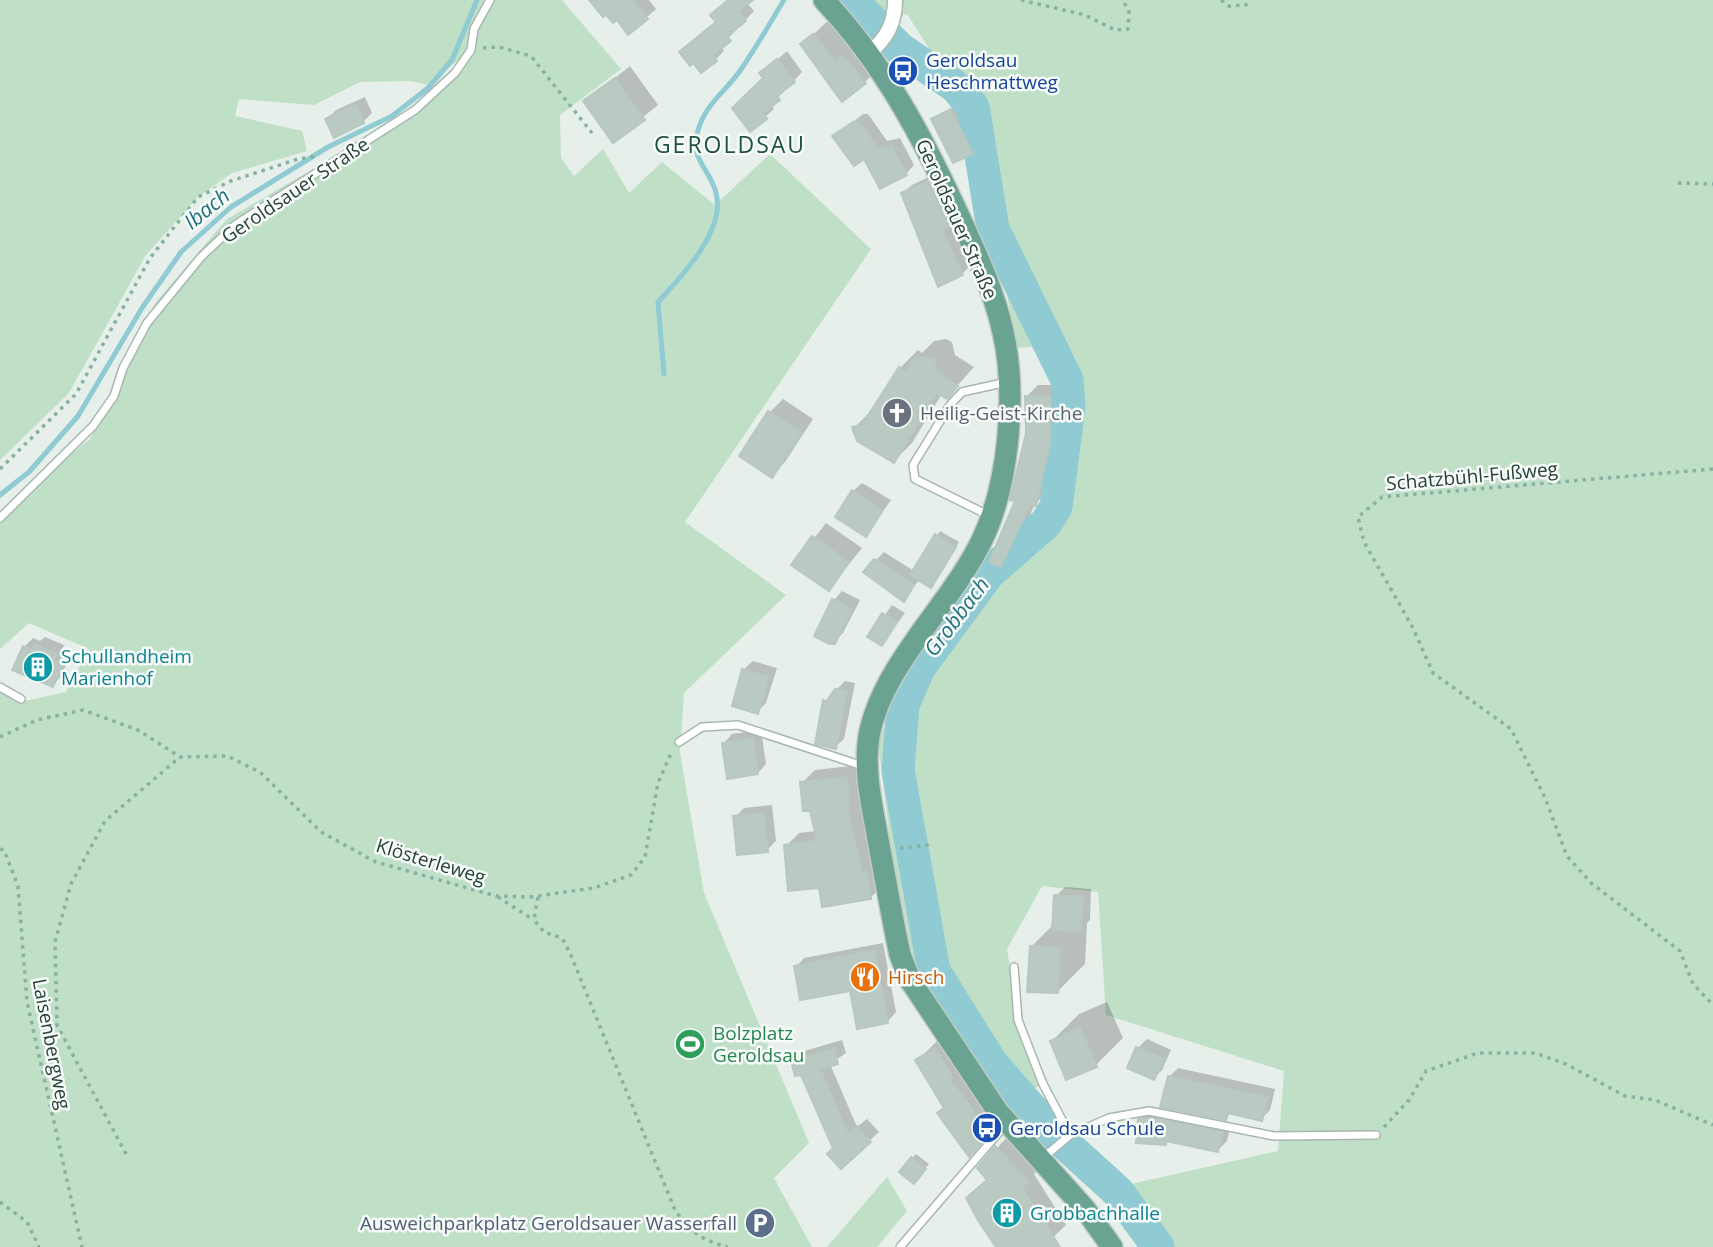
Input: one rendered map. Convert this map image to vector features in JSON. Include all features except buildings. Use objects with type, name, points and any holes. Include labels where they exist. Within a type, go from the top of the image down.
[{"type":"main road","name":"Geroldsauer Straße","points":[[824,0],[876,46],[904,104],[982,268],[1004,335],[1008,382],[1003,476],[991,517],[972,559],[884,692],[873,719],[867,768],[904,967],[1007,1123],[1047,1155],[1106,1245]]},
{"type":"street","points":[[876,46],[894,21],[895,0]]},
{"type":"lane","name":"Geroldsauer Straße","points":[[0,518],[93,426],[114,396],[122,368],[147,323],[201,257],[235,225],[415,110],[455,73],[471,50],[474,29],[490,0]]},
{"type":"lane","points":[[991,517],[915,479],[913,465],[950,405],[962,392],[1008,382]]},
{"type":"lane","points":[[0,687],[21,699]]},
{"type":"lane","points":[[679,741],[702,727],[738,725],[867,768]]},
{"type":"lane","points":[[1014,967],[1018,1020],[1043,1084],[1070,1135]]},
{"type":"lane","points":[[1047,1155],[1070,1135],[1109,1118],[1149,1111],[1273,1136],[1376,1135]]},
{"type":"lane","points":[[900,1247],[1007,1123]]},
{"type":"path","points":[[1021,0],[1085,15],[1115,30],[1128,29],[1129,12],[1123,0]]},
{"type":"path","points":[[1221,0],[1229,6],[1246,5],[1247,0]]},
{"type":"path","points":[[471,50],[499,47],[531,57],[592,132]]},
{"type":"path","points":[[0,469],[76,394],[150,258],[198,197],[231,181],[298,159],[317,156]]},
{"type":"path","points":[[1678,183],[1713,184]]},
{"type":"path","name":"Schatzbühl-Fußweg","points":[[1713,469],[1382,497],[1357,517],[1364,541],[1413,628],[1433,673],[1511,729],[1545,798],[1567,856],[1591,883],[1680,951],[1693,984],[1713,1004]]},
{"type":"path","points":[[0,737],[37,720],[83,709],[138,730],[180,757],[104,821],[71,884],[55,942],[57,1024],[126,1154]]},
{"type":"path","name":"Klösterleweg","points":[[180,757],[227,757],[260,772],[321,832],[376,862],[496,896],[538,897],[594,888],[631,875],[645,857],[658,783],[668,756],[679,741]]},
{"type":"path","points":[[902,848],[929,845]]},
{"type":"path","name":"Laisenbergweg","points":[[0,849],[4,850],[18,886],[27,1002],[82,1247]]},
{"type":"path","points":[[496,896],[534,920],[544,932],[562,938],[675,1210],[689,1230],[710,1243],[728,1247]]},
{"type":"path","points":[[534,920],[538,897]]},
{"type":"path","points":[[1376,1135],[1409,1100],[1426,1071],[1478,1053],[1535,1053],[1566,1064],[1625,1096],[1655,1100],[1713,1125]]},
{"type":"path","points":[[0,1202],[27,1222],[39,1247]]},
{"type":"green space","points":[[0,0],[562,0],[621,69],[560,115],[561,158],[574,176],[603,149],[629,193],[662,162],[715,205],[770,154],[871,249],[685,522],[786,595],[684,693],[680,752],[704,893],[809,1143],[774,1178],[812,1247],[0,1247],[0,692],[20,702],[66,692],[89,649],[29,623],[0,649],[0,511],[90,439],[156,302],[227,219],[415,110],[439,90],[469,51],[428,85],[411,81],[360,82],[314,105],[239,99],[235,116],[302,131],[307,151],[232,173],[198,197],[146,255],[69,393],[0,460]]},
{"type":"green space","points":[[836,0],[1713,0],[1713,1247],[1139,1247],[1118,1187],[1278,1151],[1284,1071],[1106,1015],[1098,892],[1042,886],[1007,949],[1018,1020],[1043,1084],[1024,1094],[965,1015],[915,970],[891,846],[878,743],[898,693],[988,564],[1016,544],[1049,506],[1062,387],[1045,346],[1016,348],[1003,269],[985,219],[969,111],[907,14],[864,29]]},
{"type":"green space","points":[[887,1177],[907,1211],[877,1247],[827,1247]]},
{"type":"waterway","name":"Ibach","points":[[0,495],[29,472],[78,416],[142,308],[181,252],[231,207],[328,147],[392,116],[428,88],[452,60],[477,0]]},
{"type":"waterway","points":[[664,374],[658,302],[689,267],[708,238],[717,208],[714,185],[697,152],[700,124],[710,106],[742,68],[784,0]]},
{"type":"waterway","name":"Grobbach","points":[[851,0],[899,48],[956,87],[973,107],[993,229],[1067,380],[1069,406],[1056,507],[1046,523],[988,574],[919,668],[903,705],[898,770],[934,971],[992,1064],[1051,1131],[1118,1192],[1158,1247]]},
{"type":"place","name":"Geroldsau Heschmattweg","points":[[903,71]]},
{"type":"place","name":"Heilig-Geist-Kirche","points":[[897,413]]},
{"type":"place","name":"Schullandheim Marienhof","points":[[38,667]]},
{"type":"place","name":"Hirsch","points":[[865,977]]},
{"type":"place","name":"Bolzplatz Geroldsau","points":[[690,1044]]},
{"type":"place","name":"Geroldsau Schule","points":[[987,1128]]},
{"type":"place","name":"Grobbachhalle","points":[[1007,1213]]},
{"type":"place","name":"Ausweichparkplatz Geroldsauer Wasserfall","points":[[760,1223]]},
{"type":"district","name":"GEROLDSAU","points":[[730,145]]}]
